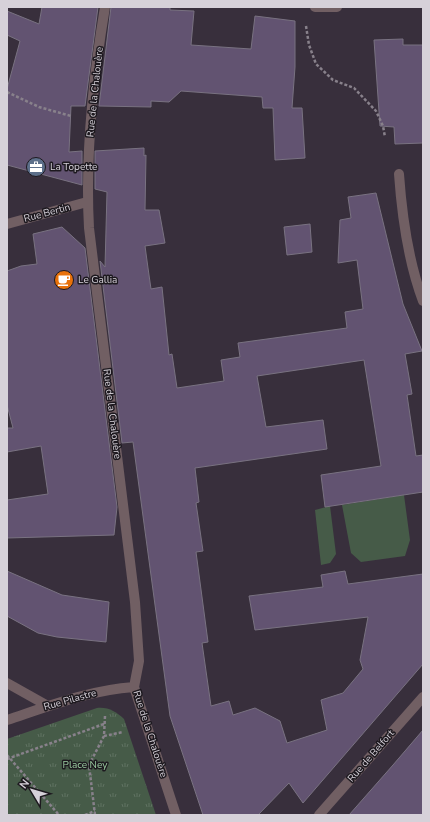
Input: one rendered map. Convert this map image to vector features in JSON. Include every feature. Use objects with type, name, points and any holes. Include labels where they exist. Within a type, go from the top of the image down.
[{"type":"street","name":"Rue de la Chalouère","points":[[105,7],[91,118],[87,202],[92,261],[135,602],[139,661],[134,687],[176,815]]},
{"type":"street","points":[[315,7],[337,7]]},
{"type":"street","points":[[399,174],[402,215],[409,254],[414,277],[423,301]]},
{"type":"street","name":"Rue Bertin","points":[[7,224],[87,202]]},
{"type":"street","points":[[7,682],[48,706]]},
{"type":"street","name":"Rue Pilastre","points":[[7,720],[48,706],[110,689],[134,687]]},
{"type":"street","name":"Rue de Belfort","points":[[319,815],[423,697]]},
{"type":"path","points":[[306,26],[309,44],[316,64],[333,80],[354,88],[376,110],[383,126],[385,138]]},
{"type":"path","points":[[7,92],[38,107],[74,117]]},
{"type":"path","points":[[96,815],[89,765],[104,736],[105,716]]},
{"type":"path","points":[[8,758],[104,724]]},
{"type":"path","points":[[104,736],[123,732]]},
{"type":"path","points":[[7,755],[8,758],[60,815]]},
{"type":"path","points":[[85,815],[95,811]]},
{"type":"green space","points":[[404,495],[410,540],[405,556],[361,562],[351,553],[342,505]]},
{"type":"green space","points":[[330,506],[336,554],[330,563],[321,565],[315,510]]},
{"type":"green space","name":"Place Ney","points":[[97,708],[112,710],[124,719],[156,815],[7,815],[7,739]]},
{"type":"building","points":[[42,7],[98,7],[85,106],[71,106],[69,152],[82,151],[82,185],[7,165],[7,89],[20,41],[7,35],[7,11],[39,24]]},
{"type":"building","points":[[111,7],[170,7],[170,10],[194,11],[191,45],[251,49],[255,16],[295,21],[295,67],[292,108],[302,108],[305,158],[275,160],[273,108],[263,108],[262,97],[181,91],[169,102],[151,101],[151,107],[99,106]]},
{"type":"building","points":[[403,39],[403,45],[423,45],[423,143],[395,144],[394,127],[380,126],[374,40]]},
{"type":"building","points":[[144,148],[144,156],[146,155],[145,210],[159,210],[165,243],[145,246],[148,268],[151,289],[162,287],[169,355],[172,354],[177,388],[224,381],[221,360],[240,357],[238,343],[347,328],[345,312],[363,309],[357,260],[338,263],[340,220],[351,218],[348,197],[376,193],[403,304],[422,351],[405,354],[412,394],[407,395],[416,456],[423,455],[423,492],[325,507],[321,475],[381,466],[364,360],[257,376],[266,427],[323,420],[327,449],[195,468],[199,502],[196,503],[203,551],[196,552],[208,642],[202,643],[211,706],[229,701],[233,715],[255,708],[280,721],[287,743],[327,730],[321,700],[343,693],[363,669],[360,660],[368,617],[255,630],[249,596],[323,587],[321,575],[345,571],[348,584],[423,574],[423,664],[303,803],[289,783],[258,815],[203,815],[170,716],[133,442],[122,443],[100,261],[105,267],[107,192],[95,189],[95,151]]},
{"type":"building","points":[[310,224],[312,252],[287,255],[284,227]]},
{"type":"building","points":[[62,227],[85,248],[117,507],[114,535],[7,538],[7,500],[48,494],[41,446],[7,452],[7,428],[13,428],[7,405],[7,271],[21,266],[37,264],[33,234]]},
{"type":"building","points":[[7,571],[62,595],[109,602],[106,642],[57,637],[38,633],[7,616]]},
{"type":"building","points":[[423,730],[423,815],[349,815],[393,765]]},
{"type":"place","name":"La Topette","points":[[36,167]]},
{"type":"place","name":"Le Gallia","points":[[64,280]]}]
